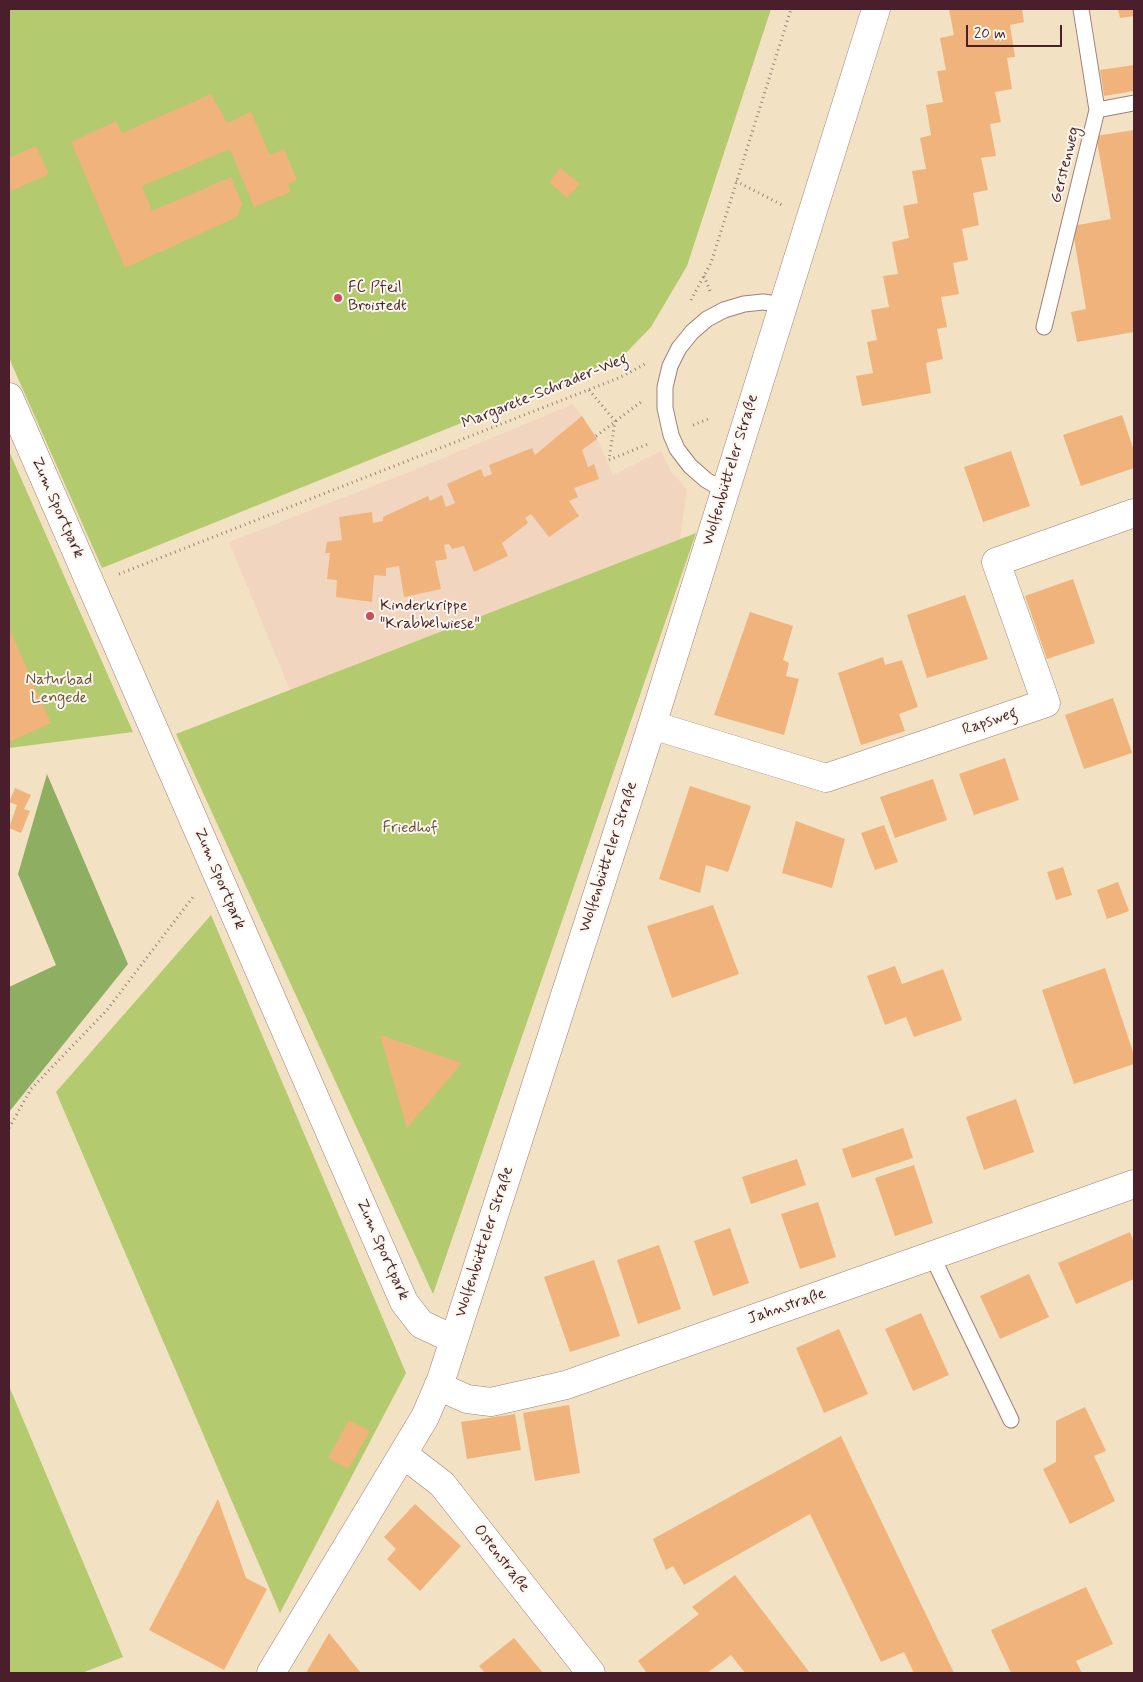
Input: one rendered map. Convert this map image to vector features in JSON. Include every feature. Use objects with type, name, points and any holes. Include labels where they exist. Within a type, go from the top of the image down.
[{"type":"street","name":"Wolfenbütteler Straße","points":[[271,1673],[425,1417],[438,1386],[652,725],[876,9]]},
{"type":"street","name":"Zum Sportpark","points":[[9,397],[404,1302],[421,1324],[454,1339]]},
{"type":"street","name":"Rapsweg","points":[[652,725],[826,778],[1046,703],[996,562],[1134,513]]},
{"type":"street","name":"Jahnstraße","points":[[438,1386],[467,1399],[492,1402],[566,1385],[1134,1184]]},
{"type":"street","name":"Ostenstraße","points":[[403,1454],[442,1484],[591,1673]]},
{"type":"lane","name":"Gerstenweg","points":[[1044,328],[1097,110],[1081,9]]},
{"type":"lane","points":[[1097,110],[1134,103]]},
{"type":"lane","points":[[725,491],[706,480],[690,466],[677,449],[669,429],[665,408],[666,382],[670,366],[679,348],[692,332],[707,319],[724,310],[744,304],[763,302],[784,304]]},
{"type":"lane","points":[[932,1256],[1011,1420]]},
{"type":"path","points":[[687,307],[710,263],[791,9]]},
{"type":"path","points":[[736,181],[784,206]]},
{"type":"path","name":"Margarete-Schrader-Weg","points":[[90,583],[134,569],[589,390],[621,377],[653,360]]},
{"type":"path","points":[[596,436],[666,382]]},
{"type":"path","points":[[589,390],[615,421],[609,460]]},
{"type":"path","points":[[9,1128],[31,1089],[107,1010],[215,869]]},
{"type":"shaded area","name":"Kinderkrippe \"Krabbelwiese\"","points":[[573,404],[596,436],[613,475],[661,451],[670,470],[687,490],[680,539],[290,690],[229,542],[412,471]]},
{"type":"green space","name":"FC Pfeil Broistedt","points":[[9,9],[771,9],[687,266],[651,327],[625,354],[590,371],[102,568],[9,358]]},
{"type":"green space","name":"Naturbad Lengede","points":[[9,451],[133,732],[9,748]]},
{"type":"green space","name":"Friedhof","points":[[696,533],[433,1294],[176,734]]},
{"type":"green space","points":[[47,774],[128,964],[9,1112],[9,987],[56,965],[18,874]]},
{"type":"green space","points":[[211,915],[406,1373],[280,1613],[56,1092]]},
{"type":"green space","points":[[9,1386],[123,1657],[82,1673],[9,1673]]},
{"type":"building","points":[[949,9],[1022,9],[1024,22],[1010,25],[1015,57],[1007,58],[1012,89],[995,92],[1001,122],[990,124],[996,156],[981,158],[988,190],[973,193],[979,225],[962,229],[968,260],[953,263],[959,294],[941,297],[947,327],[937,329],[943,359],[926,363],[931,393],[862,406],[856,376],[873,373],[867,342],[877,340],[871,310],[889,307],[883,276],[898,274],[892,242],[909,238],[903,206],[918,203],[912,171],[926,169],[920,138],[931,135],[926,105],[943,102],[937,71],[946,70],[940,38],[954,35]]},
{"type":"building","points":[[1118,9],[1134,9],[1134,16],[1120,18]]},
{"type":"building","points":[[1134,65],[1134,91],[1104,96],[1100,70]]},
{"type":"building","points":[[211,94],[227,123],[251,112],[270,155],[284,149],[297,180],[288,184],[291,192],[254,207],[230,149],[142,186],[152,211],[231,177],[242,204],[237,217],[125,268],[71,142],[116,121],[122,133]]},
{"type":"building","points":[[1134,130],[1134,332],[1077,342],[1071,312],[1086,309],[1072,226],[1111,219],[1096,136]]},
{"type":"building","points":[[36,146],[49,174],[11,191],[9,187],[9,158]]},
{"type":"building","points":[[560,168],[580,184],[567,198],[549,182]]},
{"type":"building","points":[[1122,415],[1134,451],[1134,468],[1081,486],[1063,435]]},
{"type":"building","points":[[582,416],[597,439],[582,450],[588,467],[594,464],[599,479],[574,488],[578,497],[569,501],[579,516],[549,537],[531,514],[525,518],[528,523],[502,543],[508,556],[474,572],[464,546],[452,549],[449,544],[444,545],[447,559],[435,561],[441,589],[404,597],[399,566],[386,568],[386,576],[374,575],[372,602],[336,597],[337,580],[327,579],[330,553],[325,553],[327,542],[342,540],[339,517],[372,512],[373,523],[383,521],[383,517],[428,496],[430,501],[442,495],[446,507],[455,503],[447,484],[481,469],[484,477],[492,474],[489,465],[532,448],[535,455]]},
{"type":"building","points":[[1011,451],[1030,506],[983,522],[964,467]]},
{"type":"building","points":[[1073,579],[1095,643],[1047,659],[1025,596]]},
{"type":"building","points":[[965,595],[988,659],[927,678],[907,615]]},
{"type":"building","points":[[750,612],[793,626],[783,660],[789,663],[786,676],[799,679],[784,735],[714,715]]},
{"type":"building","points":[[9,628],[51,723],[9,742]]},
{"type":"building","points":[[883,657],[885,665],[902,660],[918,707],[899,714],[905,731],[861,745],[838,673]]},
{"type":"building","points":[[1113,698],[1132,753],[1084,769],[1065,715]]},
{"type":"building","points":[[1005,758],[1019,800],[974,815],[959,774]]},
{"type":"building","points":[[933,779],[947,820],[895,838],[880,797]]},
{"type":"building","points":[[690,786],[751,806],[728,872],[706,865],[700,893],[659,879]]},
{"type":"building","points":[[15,788],[31,795],[24,809],[30,811],[21,833],[9,828],[17,805],[9,802]]},
{"type":"building","points":[[796,821],[845,839],[832,888],[782,873]]},
{"type":"building","points":[[884,825],[898,862],[875,870],[861,833]]},
{"type":"building","points":[[1063,867],[1072,895],[1056,900],[1047,872]]},
{"type":"building","points":[[1118,882],[1129,911],[1107,919],[1097,890]]},
{"type":"building","points":[[713,905],[739,974],[672,998],[647,926]]},
{"type":"building","points":[[895,966],[902,984],[943,969],[962,1020],[914,1037],[906,1017],[885,1025],[867,976]]},
{"type":"building","points":[[1105,968],[1134,1055],[1134,1064],[1074,1084],[1042,990]]},
{"type":"building","points":[[380,1035],[462,1063],[407,1128]]},
{"type":"building","points":[[1016,1099],[1034,1152],[984,1170],[966,1117]]},
{"type":"building","points":[[903,1128],[913,1158],[852,1178],[842,1149]]},
{"type":"building","points":[[797,1159],[806,1185],[751,1204],[742,1177]]},
{"type":"building","points":[[914,1165],[933,1223],[895,1236],[875,1178]]},
{"type":"building","points":[[818,1202],[836,1257],[800,1269],[781,1214]]},
{"type":"building","points":[[730,1228],[749,1283],[713,1296],[694,1241]]},
{"type":"building","points":[[1130,1232],[1134,1243],[1134,1279],[1076,1304],[1058,1263]]},
{"type":"building","points":[[659,1245],[681,1309],[638,1324],[617,1260]]},
{"type":"building","points":[[594,1260],[620,1336],[570,1352],[544,1277]]},
{"type":"building","points":[[1029,1274],[1049,1317],[1000,1339],[980,1296]]},
{"type":"building","points":[[921,1313],[949,1375],[913,1391],[885,1329]]},
{"type":"building","points":[[839,1329],[868,1394],[824,1413],[796,1348]]},
{"type":"building","points":[[569,1405],[580,1473],[535,1481],[523,1413]]},
{"type":"building","points":[[1085,1407],[1106,1451],[1094,1456],[1115,1501],[1070,1524],[1043,1469],[1056,1462],[1056,1421]]},
{"type":"building","points":[[515,1414],[521,1450],[467,1459],[461,1422]]},
{"type":"building","points":[[349,1420],[370,1431],[348,1469],[328,1458]]},
{"type":"building","points":[[841,1436],[954,1673],[914,1673],[904,1652],[881,1662],[810,1514],[684,1585],[673,1566],[666,1570],[653,1539]]},
{"type":"building","points":[[218,1499],[246,1578],[267,1589],[224,1670],[149,1630]]},
{"type":"building","points":[[415,1504],[461,1546],[420,1591],[387,1559],[396,1549],[384,1537]]},
{"type":"building","points":[[735,1575],[810,1673],[745,1673],[731,1655],[707,1673],[647,1673],[638,1661],[699,1614],[692,1607]]},
{"type":"building","points":[[1086,1587],[1113,1644],[1076,1661],[1082,1673],[1011,1673],[991,1630]]},
{"type":"building","points":[[329,1633],[361,1673],[306,1673]]},
{"type":"building","points":[[514,1638],[543,1673],[485,1673],[479,1666]]},
{"type":"place","name":"FC Pfeil Broistedt","points":[[338,298]]},
{"type":"place","name":"Kinderkrippe \"Krabbelwiese\"","points":[[370,616]]}]
